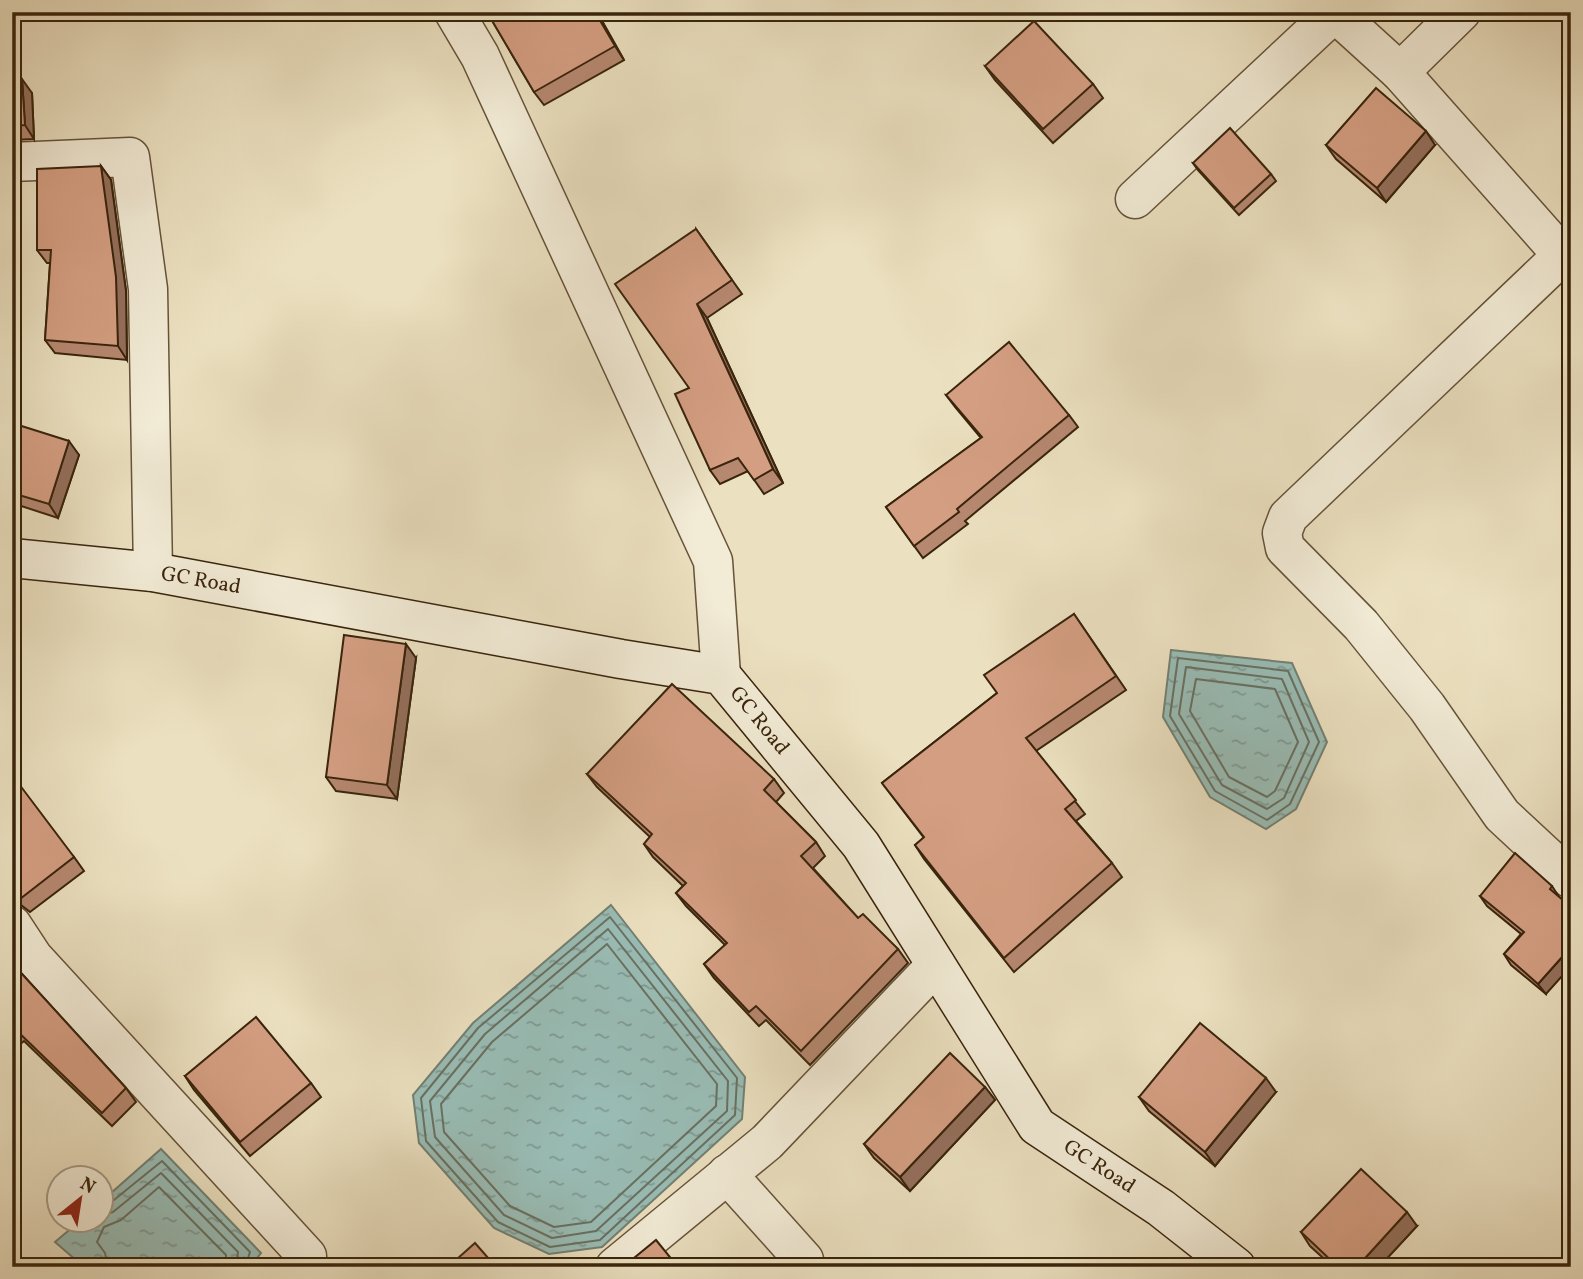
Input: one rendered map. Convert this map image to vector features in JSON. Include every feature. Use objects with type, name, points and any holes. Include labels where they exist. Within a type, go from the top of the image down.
[{"type":"street","points":[[454,12],[480,56],[713,561],[721,675]]},
{"type":"street","points":[[1135,199],[1334,12],[1400,72],[1568,256],[1288,517],[1282,533],[1285,548],[1361,625],[1427,707],[1502,815],[1571,879]]},
{"type":"street","points":[[1400,72],[1461,12]]},
{"type":"street","points":[[12,162],[130,157],[148,289],[153,572]]},
{"type":"street","name":"GC Road","points":[[12,558],[153,572],[721,675],[861,845],[1037,1126],[1161,1208],[1236,1267]]},
{"type":"street","points":[[12,925],[33,957],[307,1256]]},
{"type":"street","points":[[615,1267],[767,1142],[936,965]]},
{"type":"street","points":[[727,1174],[804,1260],[798,1267]]},
{"type":"water","points":[[1171,650],[1292,663],[1327,742],[1296,809],[1266,829],[1210,797],[1163,717]]},
{"type":"water","points":[[611,905],[745,1077],[742,1119],[602,1247],[549,1254],[494,1228],[419,1143],[413,1095],[473,1023]]},
{"type":"water","points":[[161,1149],[261,1253],[250,1267],[84,1267],[55,1242],[64,1234],[116,1234],[116,1189]]},
{"type":"building","points":[[487,12],[595,12],[615,46],[534,92]]},
{"type":"building","points":[[1034,21],[1093,84],[1043,129],[985,66]]},
{"type":"building","points":[[22,79],[25,125],[12,126],[12,80]]},
{"type":"building","points":[[1376,88],[1426,131],[1377,188],[1326,145]]},
{"type":"building","points":[[1230,128],[1271,174],[1234,208],[1193,163]]},
{"type":"building","points":[[101,166],[116,277],[118,346],[45,340],[51,250],[37,250],[37,169]]},
{"type":"building","points":[[696,229],[732,280],[697,304],[773,469],[754,480],[738,458],[710,470],[675,394],[689,388],[615,284]]},
{"type":"building","points":[[1009,342],[1069,415],[957,509],[959,512],[914,546],[886,507],[982,437],[946,395]]},
{"type":"building","points":[[12,423],[69,441],[49,504],[12,493]]},
{"type":"building","points":[[1074,614],[1116,676],[1026,738],[1076,800],[1065,809],[1112,863],[1004,958],[915,845],[924,837],[882,783],[997,693],[984,675]]},
{"type":"building","points":[[344,635],[406,644],[387,785],[326,777]]},
{"type":"building","points":[[672,684],[774,779],[764,790],[816,842],[801,856],[858,918],[863,914],[898,949],[801,1051],[756,1006],[749,1012],[704,964],[727,943],[676,893],[686,883],[644,844],[652,834],[587,774]]},
{"type":"building","points":[[22,788],[74,857],[20,899],[12,892],[12,796]]},
{"type":"building","points":[[1515,853],[1571,907],[1571,947],[1538,984],[1504,954],[1524,932],[1480,896]]},
{"type":"building","points":[[12,963],[126,1088],[102,1113],[12,1029]]},
{"type":"building","points":[[256,1017],[311,1083],[240,1142],[185,1076]]},
{"type":"building","points":[[1200,1023],[1266,1078],[1205,1152],[1139,1097]]},
{"type":"building","points":[[950,1053],[985,1087],[900,1177],[864,1144]]},
{"type":"building","points":[[1361,1169],[1407,1212],[1357,1267],[1338,1267],[1301,1232]]},
{"type":"building","points":[[656,1240],[678,1267],[623,1267]]},
{"type":"building","points":[[475,1243],[496,1267],[448,1267]]}]
